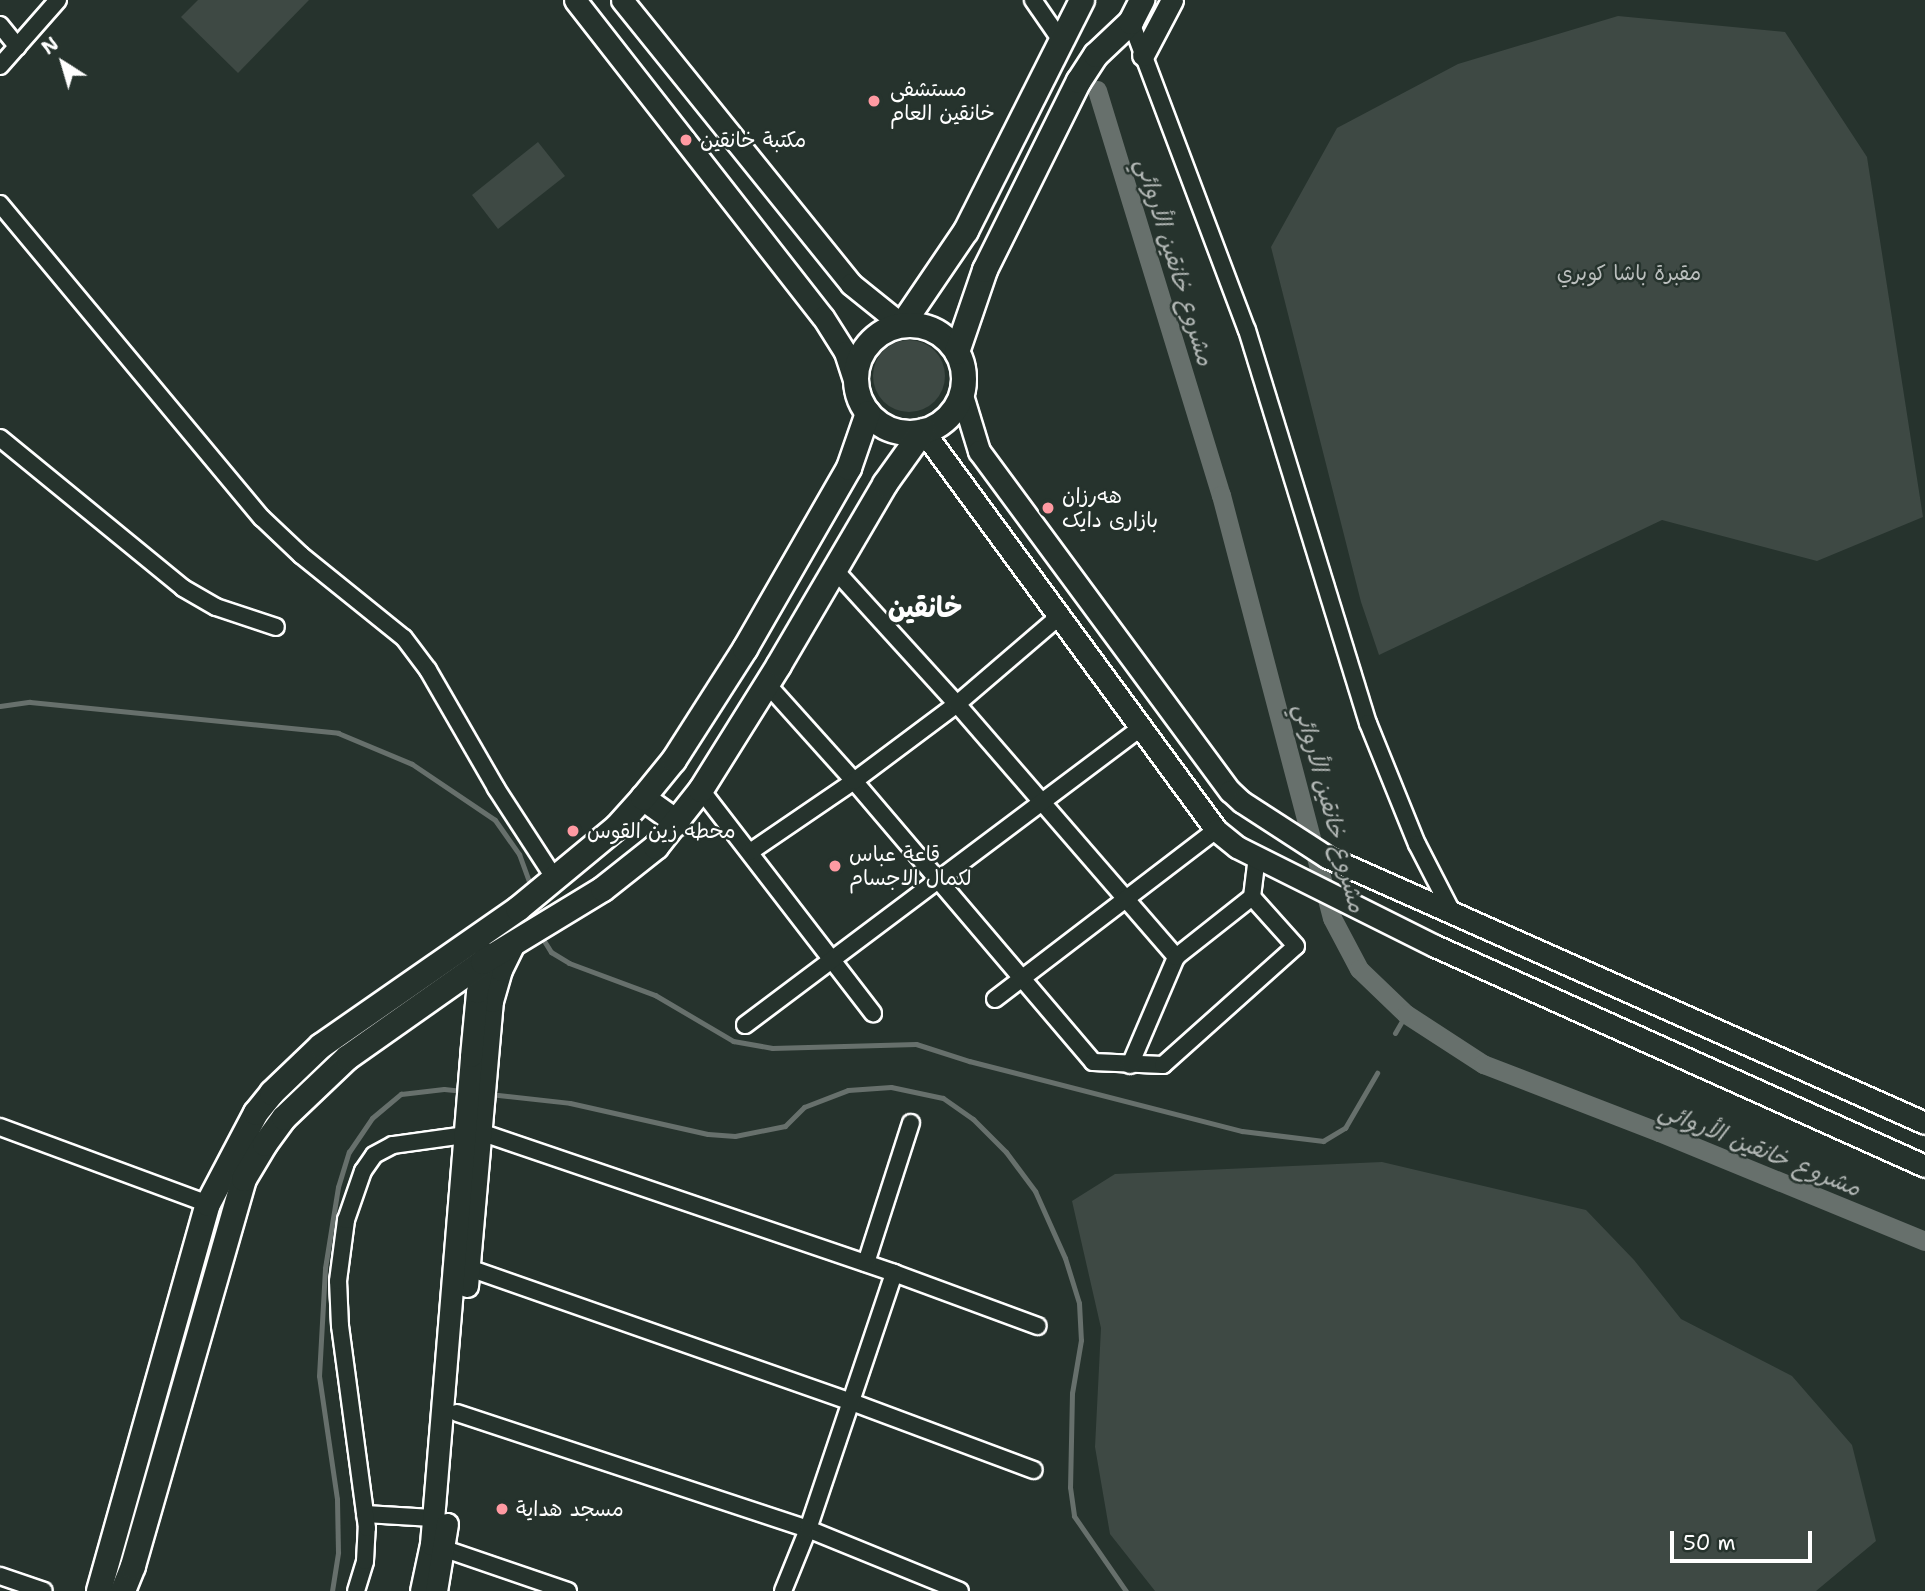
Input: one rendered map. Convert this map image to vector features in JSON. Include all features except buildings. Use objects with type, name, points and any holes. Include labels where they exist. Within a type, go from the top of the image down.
[{"type":"main road","points":[[575,0],[823,317],[845,352],[868,413],[893,430],[923,431]]},
{"type":"main road","points":[[622,0],[851,284],[902,325]]},
{"type":"main road","points":[[902,325],[966,231],[1060,39],[1082,0]]},
{"type":"main road","points":[[1143,55],[1172,0]]},
{"type":"main road","points":[[957,352],[985,270],[1079,81],[1096,55],[1136,11]]},
{"type":"main road","points":[[123,1591],[133,1566],[244,1179],[284,1118],[317,1085],[384,1031],[483,962],[634,866],[677,823],[701,790],[773,675],[885,484],[923,431],[947,418],[962,395],[965,381],[957,352],[947,339],[934,330],[902,325],[886,330],[872,340],[856,371],[857,388]]},
{"type":"main road","points":[[962,395],[979,451],[1230,791],[1242,802],[1303,844],[1327,857],[1925,1123]]},
{"type":"main road","points":[[99,1591],[208,1204],[256,1113],[293,1071],[352,1021],[518,909],[617,827],[643,798],[674,760],[746,649],[849,468],[868,413]]},
{"type":"main road","points":[[923,431],[1216,830],[1237,847],[1435,946],[1925,1166]]},
{"type":"main road","points":[[746,649],[773,675]]},
{"type":"main road","points":[[643,798],[677,823]]},
{"type":"main road","points":[[1216,830],[1242,802]]},
{"type":"main road","points":[[421,1591],[433,1518],[473,1128],[483,962],[490,927]]},
{"type":"main road","points":[[479,1057],[496,986],[519,940]]},
{"type":"main road","points":[[436,1591],[445,1549],[457,1413],[468,1268],[473,1128]]},
{"type":"street","points":[[1033,0],[1060,39]]},
{"type":"street","points":[[0,66],[55,1]]},
{"type":"street","points":[[1136,11],[1143,55],[1247,330],[1367,723],[1417,844],[1453,914]]},
{"type":"street","points":[[0,25],[18,47]]},
{"type":"street","points":[[0,204],[262,518],[301,555],[404,638],[428,670],[549,885]]},
{"type":"street","points":[[0,438],[183,588],[216,607],[276,627]]},
{"type":"street","points":[[834,569],[957,704],[1176,957]]},
{"type":"street","points":[[750,852],[957,704],[1060,615]]},
{"type":"street","points":[[773,675],[854,780],[1093,1062],[1163,1065],[1297,946],[1252,897]]},
{"type":"street","points":[[745,1025],[1142,727]]},
{"type":"street","points":[[701,790],[873,1013]]},
{"type":"street","points":[[995,999],[1022,981],[1216,830]]},
{"type":"street","points":[[1130,1065],[1176,957],[1252,897],[1257,858]]},
{"type":"street","points":[[866,1263],[911,1123]]},
{"type":"street","points":[[0,1126],[208,1204]]},
{"type":"street","points":[[356,1591],[365,1561],[365,1514],[340,1326],[338,1281],[346,1220],[363,1171],[374,1155],[394,1144],[473,1128],[866,1263],[1037,1326]]},
{"type":"street","points":[[468,1268],[849,1401],[1034,1471]]},
{"type":"street","points":[[783,1591],[807,1529],[894,1273]]},
{"type":"street","points":[[457,1413],[807,1529],[961,1591]]},
{"type":"street","points":[[365,1514],[433,1518]]},
{"type":"street","points":[[445,1549],[568,1591]]},
{"type":"street","points":[[0,1576],[17,1587],[44,1591]]},
{"type":"green space","points":[[198,0],[309,0],[238,73],[181,17]]},
{"type":"green space","name":"مقبرة باشا كوبري","points":[[1618,16],[1785,32],[1867,157],[1923,517],[1817,561],[1662,520],[1379,655],[1361,602],[1271,247],[1337,128],[1458,64]]},
{"type":"green space","points":[[538,142],[565,176],[498,229],[472,195]]},
{"type":"green space","points":[[909,340],[929,346],[939,356],[945,376],[939,396],[929,406],[909,412],[889,406],[879,396],[873,376],[879,356],[889,346]]},
{"type":"green space","points":[[1382,1162],[1586,1210],[1634,1260],[1681,1319],[1792,1376],[1852,1445],[1876,1541],[1816,1591],[1155,1591],[1110,1534],[1095,1447],[1101,1328],[1072,1201],[1115,1174]]},
{"type":"waterway","name":"مشروع خانقين الأروائي","points":[[1097,90],[1221,495],[1332,918],[1359,969],[1406,1014],[1483,1064],[1659,1132],[1925,1241]]},
{"type":"waterway","points":[[0,706],[30,702],[338,733],[412,764],[495,820],[519,854],[532,889]]},
{"type":"waterway","points":[[541,936],[551,952],[569,963],[655,995],[733,1041],[772,1048],[916,1044],[969,1061],[1242,1131],[1323,1141],[1345,1128],[1377,1073]]},
{"type":"waterway","points":[[1395,1033],[1406,1014]]},
{"type":"waterway","points":[[489,1094],[570,1103],[708,1134],[735,1136],[785,1126],[804,1107],[848,1090],[891,1087],[943,1098],[973,1119],[1006,1152],[1035,1191],[1065,1258],[1079,1303],[1081,1340],[1072,1393],[1070,1487],[1074,1516],[1126,1591]]},
{"type":"waterway","points":[[332,1591],[338,1552],[337,1499],[319,1376],[325,1268],[338,1187],[349,1152],[372,1118],[401,1094],[444,1089],[462,1091]]},
{"type":"place","name":"مستشفى خانقين العام","points":[[874,101]]},
{"type":"place","name":"مكتبة خانقين","points":[[686,140]]},
{"type":"place","name":"هەرزان بازاری دایک","points":[[1048,508]]},
{"type":"place","name":"محطه زين القوس","points":[[573,831]]},
{"type":"place","name":"قاعة عباس لكمال الاجسام","points":[[835,866]]},
{"type":"place","name":"مسجد هداية","points":[[502,1509]]},
{"type":"district","name":"خانقين","points":[[925,607]]}]
